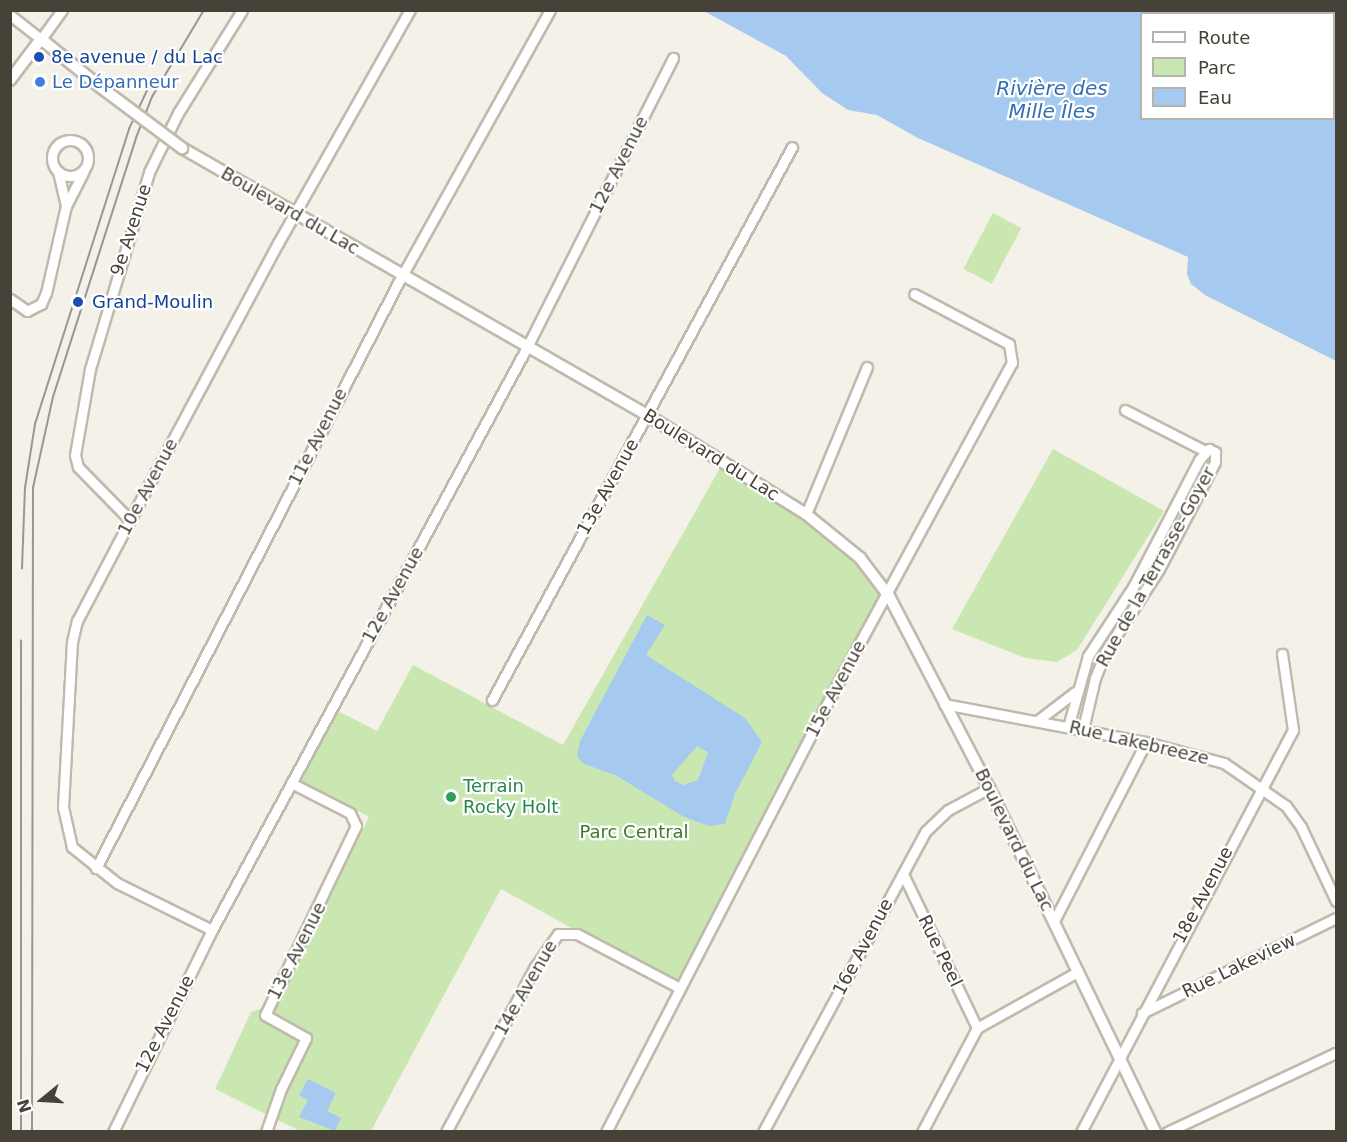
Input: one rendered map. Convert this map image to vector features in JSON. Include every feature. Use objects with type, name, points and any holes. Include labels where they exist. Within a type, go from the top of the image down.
[{"type":"street","points":[[10,80],[62,10]]},
{"type":"street","name":"9e Avenue","points":[[130,520],[78,467],[75,455],[90,369],[149,172],[178,113],[242,10]]},
{"type":"street","name":"10e Avenue","points":[[212,930],[117,883],[72,847],[63,807],[72,642],[78,621],[130,520],[295,213],[410,10]]},
{"type":"street","name":"11e Avenue","points":[[96,868],[402,276],[550,10]]},
{"type":"street","name":"Boulevard du Lac","points":[[10,15],[99,87],[182,148],[647,415],[807,514],[860,558],[887,593],[989,788],[1155,1131]]},
{"type":"street","name":"12e Avenue","points":[[113,1131],[212,930],[527,347],[673,58]]},
{"type":"street","points":[[10,299],[20,308],[35,309],[46,293],[66,206],[85,169],[88,157],[83,145],[67,140],[57,145],[52,156],[66,206]]},
{"type":"street","name":"13e Avenue","points":[[492,700],[792,147]]},
{"type":"street","points":[[58,172],[69,177],[85,169]]},
{"type":"street","name":"15e Avenue","points":[[606,1131],[887,593],[1012,363],[1009,344],[914,294]]},
{"type":"street","points":[[807,514],[867,367]]},
{"type":"street","name":"Rue de la Terrasse-Goyer","points":[[1083,729],[1095,678],[1107,651],[1159,569],[1215,462],[1215,452],[1205,451],[1125,410]]},
{"type":"street","name":"Rue de la Terrasse-Goyer","points":[[1068,727],[1076,691],[1088,656],[1133,587],[1205,451]]},
{"type":"street","name":"18e Avenue","points":[[1081,1131],[1261,785],[1293,730],[1282,654]]},
{"type":"street","points":[[1037,722],[1076,691]]},
{"type":"street","name":"Rue Lakebreeze","points":[[944,704],[1146,742],[1224,763],[1261,785],[1286,806],[1301,827],[1336,901]]},
{"type":"street","points":[[1053,921],[1146,742]]},
{"type":"street","name":"13e Avenue","points":[[266,1131],[278,1095],[306,1038],[265,1015],[356,826],[350,813],[291,783]]},
{"type":"street","name":"16e Avenue","points":[[763,1131],[903,874],[935,820],[989,788]]},
{"type":"street","name":"Rue Peel","points":[[903,874],[977,1028]]},
{"type":"street","name":"Rue Lakeview","points":[[1141,1013],[1336,918]]},
{"type":"street","name":"14e Avenue","points":[[446,1131],[535,967],[558,934],[577,934],[680,988]]},
{"type":"street","points":[[922,1131],[977,1028],[1077,972]]},
{"type":"street","points":[[1167,1131],[1336,1053]]},
{"type":"green space","points":[[993,213],[1021,228],[992,284],[963,269]]},
{"type":"green space","points":[[1053,449],[1164,511],[1077,650],[1057,662],[1025,658],[952,629]]},
{"type":"green space","name":"Parc Central","points":[[724,461],[833,532],[888,589],[680,988],[501,889],[371,1131],[300,1131],[215,1089],[251,1012],[279,1003],[369,817],[300,780],[336,710],[377,731],[413,665],[563,745]]},
{"type":"water","name":"Rivière des Mille Îles","points":[[704,11],[1336,11],[1336,361],[1205,295],[1191,284],[1187,274],[1188,257],[918,138],[877,115],[848,110],[822,93],[786,56]]},
{"type":"water","points":[[647,615],[665,625],[646,655],[745,718],[762,742],[735,794],[725,824],[709,826],[684,817],[617,776],[582,763],[577,755],[580,741]],"holes":[[[697,746],[708,752],[698,780],[684,785],[675,781],[672,775]]]},
{"type":"water","points":[[308,1079],[336,1093],[327,1111],[341,1118],[335,1131],[299,1117],[308,1100],[299,1095]]},
{"type":"tram line","points":[[32,1132],[33,488],[53,397],[136,138],[152,97],[204,10]]},
{"type":"tram line","points":[[22,569],[25,488],[35,424],[129,129],[152,80]]},
{"type":"tram line","points":[[21,641],[21,1132]]},
{"type":"place","name":"8e avenue / du Lac","points":[[39,57]]},
{"type":"place","name":"Le Dépanneur","points":[[40,82]]},
{"type":"place","name":"Grand-Moulin","points":[[78,302]]},
{"type":"place","name":"Terrain Rocky Holt","points":[[451,797]]}]
